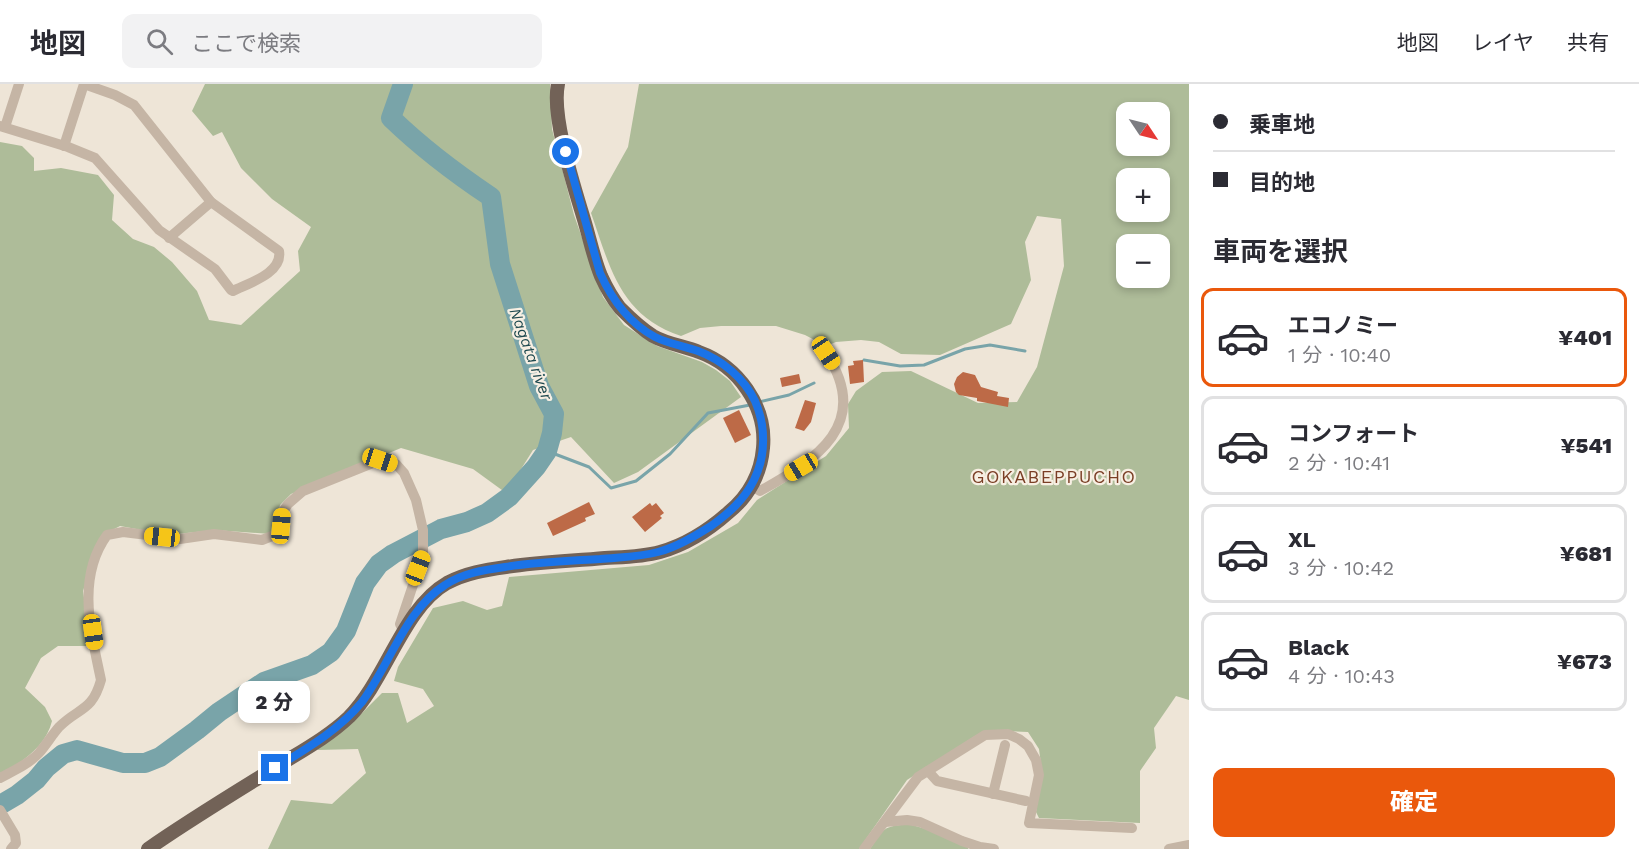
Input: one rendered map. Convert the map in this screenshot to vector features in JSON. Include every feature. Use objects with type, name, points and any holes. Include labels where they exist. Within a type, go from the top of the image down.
[{"type":"main road","points":[[147,849],[315,743],[348,718],[376,682],[404,632],[424,603],[446,584],[467,574],[526,564],[637,556],[660,552],[677,545],[718,520],[743,500],[754,480],[761,458],[763,438],[755,401],[738,377],[727,367],[700,352],[666,342],[637,325],[618,306],[607,290],[571,174],[557,108],[558,84]]},
{"type":"street","points":[[19,84],[3,126],[95,158],[155,227],[215,269],[233,291],[274,269],[280,256],[279,251],[211,202],[134,105],[115,95],[84,84],[64,146]]},
{"type":"street","points":[[169,237],[211,202]]},
{"type":"street","points":[[754,480],[760,491],[792,472],[822,450],[834,437],[841,420],[843,397],[838,370],[826,353]]},
{"type":"street","points":[[0,778],[30,760],[60,726],[92,702],[98,692],[101,680],[87,590],[91,568],[107,535],[123,532],[180,539],[214,534],[262,540],[277,534],[281,526],[282,513],[288,504],[303,492],[380,460],[396,465],[404,472],[416,500],[423,530],[423,555],[400,624],[404,632]]},
{"type":"street","points":[[864,849],[918,777],[986,735],[1008,734],[1019,739],[1028,746],[1036,760],[1039,775],[1029,823],[1132,828]]},
{"type":"street","points":[[993,794],[1005,745]]},
{"type":"street","points":[[928,771],[937,781],[1026,801]]},
{"type":"street","points":[[2,814],[15,835],[16,843],[11,849]]},
{"type":"street","points":[[885,822],[908,820],[920,822],[979,848],[994,849]]},
{"type":"street","points":[[1169,849],[1189,845]]},
{"type":"green space","points":[[205,84],[550,84],[552,129],[574,215],[603,297],[624,325],[657,346],[702,362],[716,370],[730,381],[741,397],[638,472],[614,483],[571,437],[533,450],[506,493],[473,469],[401,448],[291,494],[280,505],[276,526],[270,534],[214,530],[169,535],[120,526],[101,536],[83,591],[89,646],[58,646],[41,658],[25,688],[45,707],[52,721],[49,730],[32,753],[0,776],[0,142],[22,146],[34,158],[34,171],[61,168],[98,175],[114,195],[112,220],[133,239],[154,247],[172,262],[197,291],[209,320],[241,325],[300,271],[298,251],[311,227],[272,199],[241,168],[222,132],[213,136],[192,111]]},
{"type":"green space","points":[[639,84],[1189,84],[1189,700],[1176,696],[1154,728],[1156,748],[1140,771],[1140,823],[1039,818],[1036,812],[1042,772],[1039,749],[1028,732],[1002,731],[975,736],[907,780],[859,849],[268,849],[291,800],[332,804],[366,773],[358,749],[317,750],[353,722],[382,693],[398,693],[407,723],[434,706],[423,689],[394,681],[398,667],[433,608],[463,601],[487,610],[502,606],[509,577],[649,565],[688,552],[738,523],[757,500],[826,456],[849,428],[848,404],[856,391],[882,372],[911,371],[978,403],[1017,402],[1037,367],[1064,266],[1061,219],[1037,216],[1025,242],[1031,280],[1011,324],[940,355],[901,354],[879,342],[861,340],[836,342],[826,346],[805,335],[776,326],[700,328],[681,336],[660,327],[631,303],[620,287],[604,252],[591,213],[628,147]]},
{"type":"green space","points":[[909,824],[929,830],[968,849],[870,849],[885,829]]},
{"type":"building","points":[[863,360],[864,382],[850,384],[848,366],[854,365],[853,361]]},
{"type":"building","points":[[963,372],[975,375],[981,387],[998,392],[997,396],[1009,398],[1008,407],[959,395],[954,384]]},
{"type":"building","points":[[799,374],[801,383],[782,387],[780,378]]},
{"type":"building","points":[[805,400],[816,403],[811,422],[804,431],[795,428]]},
{"type":"building","points":[[739,410],[751,435],[735,443],[723,418]]},
{"type":"building","points":[[589,502],[595,514],[585,518],[586,521],[553,536],[547,523]]},
{"type":"building","points":[[650,503],[652,506],[656,503],[664,513],[660,516],[662,518],[645,532],[632,517]]},
{"type":"waterway","name":"Nagata river","points":[[0,805],[36,780],[63,754],[77,750],[123,763],[145,763],[160,757],[219,712],[264,682],[312,665],[331,652],[346,631],[365,583],[379,564],[393,554],[441,529],[467,522],[487,513],[509,497],[547,451],[554,414],[539,386],[500,264],[491,197],[439,160],[391,118],[403,84]]},
{"type":"waterway","points":[[864,360],[900,366],[924,365],[965,349],[990,345],[1025,351]]},
{"type":"waterway","points":[[759,402],[789,395],[814,383]]},
{"type":"waterway","points":[[547,451],[589,467],[611,488],[636,481],[670,454],[708,413],[750,405]]},
{"type":"district","name":"GOKABEPPUCHO","points":[[1054,476]]},
{"type":"route","points":[[275,768],[315,743],[348,718],[376,682],[404,632],[424,603],[446,584],[477,571],[526,564],[637,556],[660,552],[699,533],[729,512],[743,500],[757,475],[763,438],[755,401],[738,377],[727,367],[700,352],[654,336],[637,325],[618,306],[607,290],[600,273],[566,152]]}]
